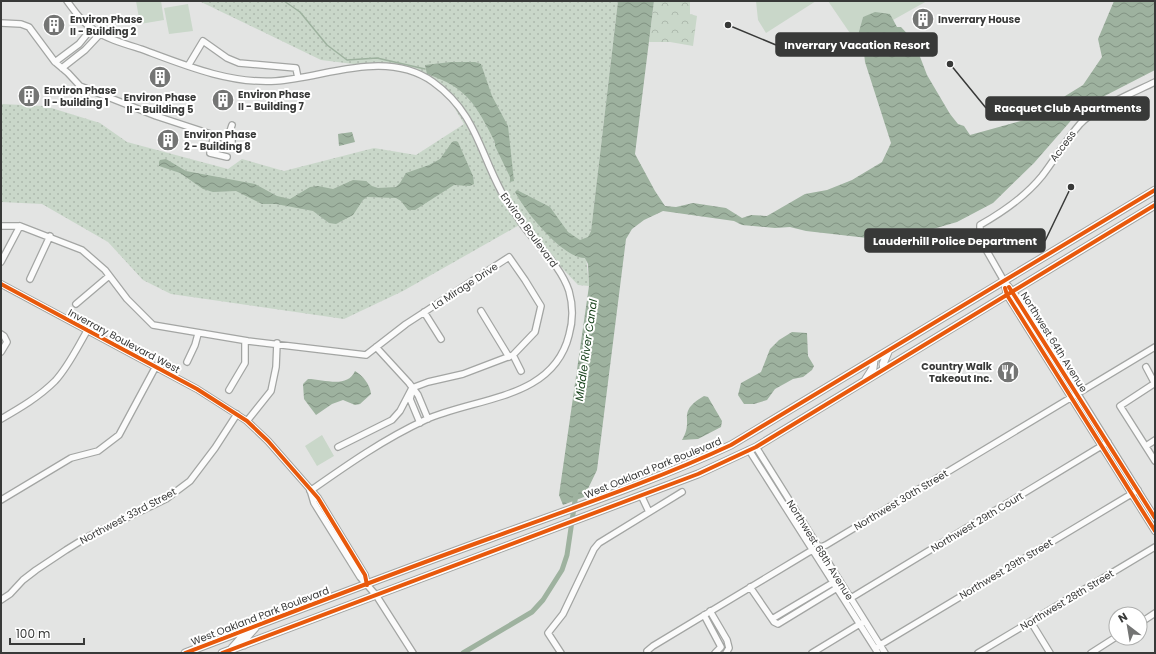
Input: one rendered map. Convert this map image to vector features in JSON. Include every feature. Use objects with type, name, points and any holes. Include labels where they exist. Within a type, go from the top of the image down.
[{"type":"main road","name":"West Oakland Park Boulevard","points":[[185,653],[490,538],[556,515],[701,459],[731,445],[888,352],[1155,190]]},
{"type":"main road","name":"West Oakland Park Boulevard","points":[[222,653],[582,516],[701,473],[756,447],[1155,205]]},
{"type":"main road","points":[[884,369],[883,364],[888,352]]},
{"type":"main road","points":[[864,381],[873,368],[874,360]]},
{"type":"main road","points":[[478,556],[490,545],[490,538]]},
{"type":"main road","points":[[244,644],[246,638],[257,626]]},
{"type":"main road","points":[[231,650],[241,638],[243,631]]},
{"type":"street","name":"Environ Boulevard","points":[[67,1],[81,20],[100,34],[188,66],[227,77],[254,81],[277,81],[354,67],[392,67],[416,73],[431,81],[444,91],[464,113],[481,144],[501,191],[525,228],[561,274],[568,290],[572,308],[568,342],[554,366],[541,378],[520,389],[428,419],[371,448],[310,491]]},
{"type":"street","points":[[1,23],[22,24],[29,27],[55,62],[80,86],[230,140],[232,125]]},
{"type":"street","points":[[55,62],[79,44],[92,28]]},
{"type":"street","points":[[62,68],[90,46],[100,34]]},
{"type":"street","points":[[188,66],[203,41],[227,58],[239,63],[296,68],[298,78]]},
{"type":"street","name":"Access","points":[[1004,281],[980,239],[980,225],[1003,212],[1041,176],[1081,123],[1096,112],[1155,82]]},
{"type":"street","points":[[214,135],[210,153],[227,157]]},
{"type":"street","points":[[1,226],[20,226],[50,236],[82,250],[109,276],[127,299],[153,325],[198,334],[366,355],[376,347],[409,382],[418,395],[428,419]]},
{"type":"street","points":[[1,262],[20,226]]},
{"type":"street","points":[[30,278],[50,236]]},
{"type":"street","name":"La Mirage Drive","points":[[376,347],[424,312],[509,257],[541,306],[535,332],[511,356],[463,374],[428,382],[412,388]]},
{"type":"street","name":"Inverrary Boulevard West","points":[[76,304],[109,276]]},
{"type":"street","name":"Northwest 64th Avenue","points":[[1004,281],[1031,334],[1155,531]]},
{"type":"street","name":"Inverrary Boulevard West","points":[[1,284],[155,368],[197,389],[247,421],[268,441],[310,491],[314,503],[360,577],[376,595],[413,653]]},
{"type":"street","name":"Northwest 64th Avenue","points":[[1010,293],[1047,346],[1155,518]]},
{"type":"street","points":[[481,311],[521,371]]},
{"type":"street","name":"La Mirage Drive","points":[[424,312],[440,339]]},
{"type":"street","points":[[1,419],[39,395],[55,381],[66,367],[87,331]]},
{"type":"street","points":[[1,334],[7,342],[1,352]]},
{"type":"street","name":"Inverrary Boulevard West","points":[[187,362],[195,345],[198,334]]},
{"type":"street","points":[[1031,334],[1041,337]]},
{"type":"street","points":[[229,390],[244,363],[245,340]]},
{"type":"street","points":[[1036,342],[1047,346]]},
{"type":"street","points":[[247,421],[272,387],[276,367],[277,343]]},
{"type":"street","name":"Northwest 30th Street","points":[[648,652],[653,646],[710,611],[1155,347]]},
{"type":"street","points":[[1146,367],[1155,383],[1120,406],[1155,461]]},
{"type":"street","points":[[1,500],[71,458],[98,451],[119,436],[155,368]]},
{"type":"street","points":[[412,388],[410,400],[420,423]]},
{"type":"street","points":[[338,447],[392,420],[400,411],[412,388]]},
{"type":"street","name":"Northwest 33rd Street","points":[[1,600],[10,594],[23,580],[66,550],[88,537],[166,499],[190,481],[215,448],[237,414]]},
{"type":"street","points":[[1146,446],[1155,440]]},
{"type":"street","name":"Northwest 29th Court","points":[[848,599],[1108,442]]},
{"type":"street","name":"Northwest 68th Avenue","points":[[756,447],[816,549],[837,588],[848,599]]},
{"type":"street","name":"Northwest 68th Avenue","points":[[749,450],[816,549],[878,649],[885,653]]},
{"type":"street","name":"Northwest 29th Street","points":[[878,649],[1138,490]]},
{"type":"street","points":[[561,653],[548,634],[563,614],[594,549],[599,543],[682,492]]},
{"type":"street","points":[[641,495],[649,512]]},
{"type":"street","name":"Northwest 28th Street","points":[[978,653],[1155,547]]},
{"type":"street","points":[[772,619],[834,582]]},
{"type":"street","points":[[750,587],[772,619],[778,624],[837,588]]},
{"type":"street","points":[[710,611],[727,640],[728,650]]},
{"type":"street","points":[[704,615],[721,647],[715,653]]},
{"type":"street","points":[[812,653],[862,622]]},
{"type":"street","points":[[1031,622],[1050,653]]},
{"type":"street","points":[[1091,653],[1108,642]]},
{"type":"green space","points":[[136,1],[161,1],[164,20],[140,24]]},
{"type":"green space","points":[[199,1],[618,1],[591,231],[588,237],[586,251],[589,286],[578,285],[521,224],[403,291],[344,319],[171,294],[143,280],[108,242],[42,204],[1,202],[1,104],[45,106],[100,123],[127,142],[228,169],[242,159],[284,171],[374,148],[416,155],[464,124],[451,102],[418,72],[321,60]]},
{"type":"green space","points":[[654,1],[690,1],[690,14],[697,16],[693,46],[670,42],[649,42]]},
{"type":"green space","points":[[756,1],[816,1],[766,33],[758,20]]},
{"type":"green space","points":[[828,1],[927,1],[893,20],[890,14],[863,17],[856,42]]},
{"type":"green space","points":[[188,4],[193,31],[169,34],[164,8]]},
{"type":"green space","points":[[322,435],[334,456],[317,466],[305,446]]},
{"type":"water","points":[[618,1],[654,1],[635,154],[655,191],[665,206],[676,207],[693,203],[726,208],[742,218],[751,215],[767,216],[805,194],[827,190],[852,180],[882,162],[891,143],[865,62],[864,53],[856,42],[863,17],[875,12],[890,14],[897,27],[901,27],[914,41],[927,75],[950,114],[958,124],[964,126],[970,135],[1028,119],[1083,85],[1102,57],[1098,39],[1114,1],[1155,1],[1155,70],[1089,104],[1075,116],[1034,163],[993,203],[957,222],[926,231],[885,240],[806,231],[790,227],[775,228],[742,225],[734,221],[663,211],[644,220],[632,229],[626,239],[597,470],[584,497],[563,505],[559,495],[589,286],[588,264],[585,258],[576,256],[555,242],[535,221],[515,192],[517,190],[550,207],[568,232],[580,240],[588,237],[591,231]]},
{"type":"water","points":[[451,62],[475,62],[481,64],[492,96],[508,126],[514,181],[510,182],[510,177],[495,146],[495,142],[476,108],[469,99],[452,85],[427,74],[425,65]]},
{"type":"water","points":[[352,132],[355,142],[339,146],[338,134]]},
{"type":"water","points":[[452,142],[458,142],[473,176],[474,184],[470,186],[454,185],[415,210],[408,210],[401,201],[396,198],[367,197],[363,200],[353,215],[336,224],[329,223],[313,211],[276,204],[262,204],[236,191],[213,192],[203,189],[180,173],[159,166],[160,160],[166,159],[186,171],[255,184],[277,196],[290,199],[310,187],[318,186],[333,189],[353,180],[366,181],[372,186],[378,188],[396,187],[406,173],[429,165],[440,159]]},
{"type":"water","points":[[792,332],[807,333],[808,356],[814,366],[812,370],[803,377],[793,379],[775,389],[767,400],[754,404],[744,404],[738,395],[741,383],[761,372],[770,349],[779,340]]},
{"type":"water","points":[[355,371],[366,381],[371,394],[360,404],[355,405],[343,400],[332,404],[316,415],[304,399],[303,384],[308,379],[334,382],[347,380]]},
{"type":"water","points":[[704,396],[708,397],[722,421],[721,427],[698,439],[682,440],[687,427],[687,416],[690,407]]},
{"type":"waterway","points":[[284,1],[300,12],[327,45],[347,60],[377,58],[425,69]]},
{"type":"waterway","name":"Middle River Canal","points":[[463,653],[532,612],[543,600],[562,570],[567,555],[576,494]]},
{"type":"cycle path","points":[[185,653],[414,566],[642,483],[731,445],[1155,190]]},
{"type":"cycle path","points":[[222,653],[698,474],[756,447],[1155,205]]},
{"type":"cycle path","points":[[1,284],[197,389],[247,421],[268,441],[318,498],[365,575],[367,585]]},
{"type":"cycle path","points":[[1009,287],[1155,518]]},
{"type":"cycle path","points":[[1005,288],[1007,295],[1155,531]]},
{"type":"place","name":"Inverrary House","points":[[923,19]]},
{"type":"place","name":"Environ Phase II - Building 2","points":[[54,25]]},
{"type":"place","name":"Inverrary Vacation Resort","points":[[728,25]]},
{"type":"place","name":"Racquet Club Apartments","points":[[950,64]]},
{"type":"place","name":"Environ Phase II - Building 5","points":[[160,77]]},
{"type":"place","name":"Environ Phase II - building 1","points":[[29,96]]},
{"type":"place","name":"Environ Phase II - Building 7","points":[[223,100]]},
{"type":"place","name":"Environ Phase 2 - Building 8","points":[[168,140]]},
{"type":"place","name":"Lauderhill Police Department","points":[[1071,187]]},
{"type":"place","name":"Country Walk Takeout Inc.","points":[[1008,372]]}]
